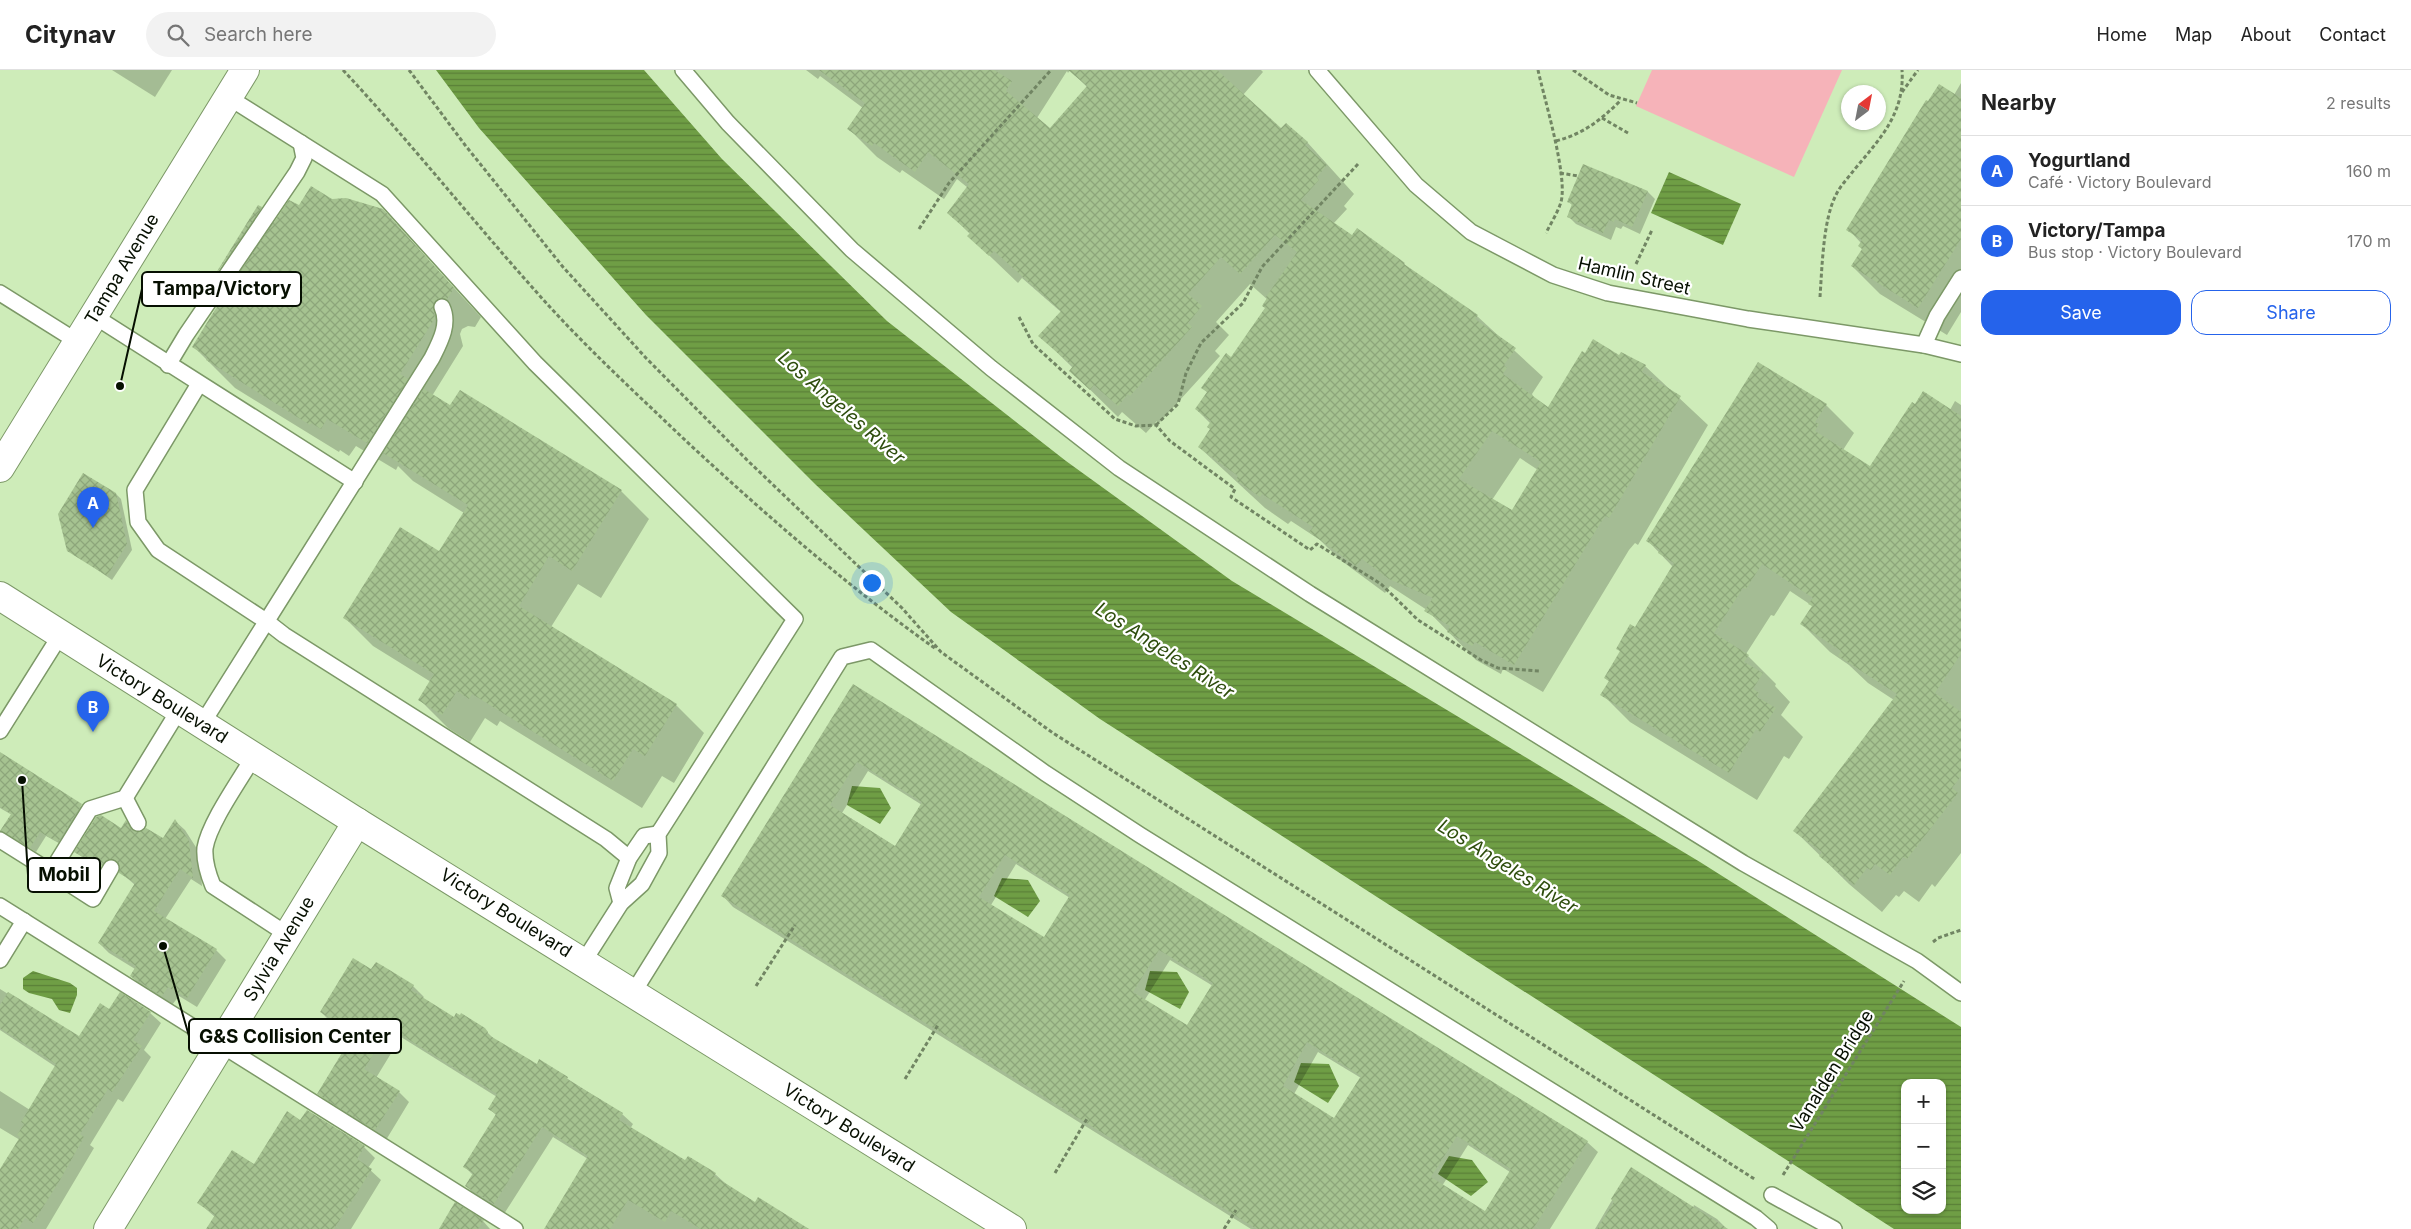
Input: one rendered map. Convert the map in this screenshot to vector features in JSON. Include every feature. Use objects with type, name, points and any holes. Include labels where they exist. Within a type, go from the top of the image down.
[{"type":"main road","name":"Tampa Avenue","points":[[0,468],[245,70]]},
{"type":"main road","name":"Victory Boulevard","points":[[0,596],[357,822],[1012,1229]]},
{"type":"main road","name":"Sylvia Avenue","points":[[108,1229],[357,822]]},
{"type":"lane","points":[[683,70],[728,123],[852,250],[991,368],[1119,468],[1310,594],[1743,863],[1917,961],[1961,993]]},
{"type":"lane","name":"Hamlin Street","points":[[1317,70],[1416,185],[1471,232],[1553,275],[1608,293],[1748,318],[1924,345],[1961,354]]},
{"type":"lane","points":[[228,97],[382,194],[535,363],[795,619],[658,834],[659,853],[642,884],[621,903],[584,962]]},
{"type":"lane","points":[[168,365],[191,327],[298,172],[304,158],[301,143]]},
{"type":"lane","points":[[1924,345],[1937,316],[1961,278]]},
{"type":"lane","points":[[0,293],[78,342]]},
{"type":"lane","points":[[202,724],[432,358],[446,316],[442,307]]},
{"type":"lane","points":[[94,316],[168,365],[355,482]]},
{"type":"lane","points":[[199,384],[136,490],[138,522],[158,550],[266,621],[284,635],[606,840],[629,858]]},
{"type":"lane","points":[[0,731],[61,634]]},
{"type":"lane","points":[[633,993],[842,657],[871,650],[1045,773],[1132,830],[1756,1218],[1769,1229]]},
{"type":"lane","points":[[51,872],[90,809],[125,798],[179,710]]},
{"type":"lane","points":[[254,756],[208,835],[205,850],[208,872],[213,886],[288,935]]},
{"type":"lane","points":[[125,798],[138,822]]},
{"type":"lane","points":[[621,903],[617,888],[629,858],[644,836],[658,834]]},
{"type":"lane","points":[[0,840],[93,899],[111,868]]},
{"type":"lane","points":[[0,906],[515,1229]]},
{"type":"lane","points":[[0,960],[24,921]]},
{"type":"lane","points":[[1772,1193],[1834,1229]]},
{"type":"path","points":[[343,70],[378,107],[550,307],[654,411],[763,513],[886,613],[1053,733],[1772,1193]]},
{"type":"path","points":[[409,70],[465,145],[563,267],[633,344],[747,460],[902,608],[941,652]]},
{"type":"path","points":[[919,230],[949,183],[1051,70]]},
{"type":"path","points":[[1538,70],[1556,142],[1560,173],[1561,201],[1546,233]]},
{"type":"path","points":[[1573,70],[1591,84],[1621,100],[1637,103]]},
{"type":"path","points":[[1820,297],[1827,229],[1835,195],[1886,131],[1896,113],[1902,93],[1902,70]]},
{"type":"path","points":[[1902,93],[1918,70]]},
{"type":"path","points":[[1556,142],[1576,136],[1602,118],[1621,100]]},
{"type":"path","points":[[1602,118],[1628,133]]},
{"type":"path","points":[[1019,317],[1033,344],[1115,419],[1136,426],[1156,424],[1178,404],[1186,373],[1201,343],[1243,303],[1262,267],[1358,164]]},
{"type":"path","points":[[1560,173],[1578,176]]},
{"type":"path","points":[[1636,264],[1652,230]]},
{"type":"path","points":[[1156,424],[1170,441],[1236,489],[1231,496],[1310,550],[1317,544],[1381,584],[1418,620],[1481,660],[1498,668],[1539,670]]},
{"type":"path","points":[[756,986],[795,926]]},
{"type":"path","name":"Vanalden Bridge","points":[[1772,1193],[1908,975]]},
{"type":"path","points":[[905,1079],[938,1026]]},
{"type":"path","points":[[1055,1172],[1088,1117]]},
{"type":"path","points":[[1224,1229],[1236,1210]]},
{"type":"shaded area","points":[[1652,70],[1842,70],[1794,177],[1636,106]]},
{"type":"water","name":"Los Angeles River","points":[[436,70],[644,70],[722,159],[887,321],[1066,461],[1232,581],[1700,862],[1961,1027],[1961,1229],[1894,1229],[1100,719],[951,612],[815,484],[646,315],[479,128]]},
{"type":"water","points":[[1669,172],[1741,204],[1723,245],[1651,213]]},
{"type":"water","points":[[852,786],[880,788],[891,808],[880,824],[847,805]]},
{"type":"water","points":[[1002,878],[1028,880],[1040,901],[1028,917],[994,896]]},
{"type":"water","points":[[33,971],[70,983],[77,988],[77,995],[70,1013],[59,1010],[52,999],[29,993],[23,989],[23,978]]},
{"type":"water","points":[[1150,971],[1177,972],[1189,992],[1180,1009],[1145,990]]},
{"type":"water","points":[[1301,1063],[1329,1064],[1339,1086],[1328,1103],[1294,1082]]},
{"type":"water","points":[[1449,1156],[1472,1160],[1488,1182],[1471,1196],[1438,1174]]},
{"type":"building","points":[[819,70],[994,70],[1012,81],[1006,91],[1050,128],[1087,86],[1068,70],[1217,70],[1281,128],[1286,123],[1308,142],[1305,145],[1327,165],[1317,177],[1319,180],[1301,200],[1352,235],[1357,228],[1404,264],[1478,315],[1475,319],[1516,348],[1504,365],[1507,368],[1503,374],[1548,407],[1582,351],[1585,353],[1593,339],[1619,355],[1621,352],[1646,365],[1642,372],[1681,396],[1609,518],[1606,516],[1601,522],[1514,665],[1475,642],[1472,646],[1447,632],[1450,626],[1424,611],[1433,598],[1389,579],[1362,559],[1356,566],[1309,532],[1313,527],[1262,494],[1260,497],[1236,480],[1238,476],[1198,447],[1210,429],[1207,427],[1211,421],[1195,409],[1207,392],[1201,388],[1226,353],[1231,357],[1265,308],[1262,306],[1266,297],[1297,252],[1275,235],[1240,274],[1221,257],[1188,294],[1202,306],[1188,323],[1192,327],[1130,396],[1128,394],[1118,406],[1094,385],[1090,390],[1069,371],[1073,366],[1038,336],[1061,311],[994,251],[989,256],[967,236],[970,233],[947,213],[969,184],[928,152],[915,172],[874,143],[872,146],[847,129],[865,103]],"holes":[[[1492,431],[1541,462],[1512,510],[1459,479]]]},
{"type":"building","points":[[1939,84],[1961,98],[1961,239],[1918,308],[1851,266],[1862,249],[1858,246],[1862,240],[1846,230],[1926,100],[1928,101]]},
{"type":"building","points":[[1583,164],[1648,191],[1632,227],[1615,219],[1614,222],[1609,220],[1603,233],[1567,217],[1572,204],[1567,202]]},
{"type":"building","points":[[311,186],[332,199],[346,198],[383,209],[454,288],[447,299],[439,298],[435,301],[433,306],[435,318],[400,374],[408,379],[367,443],[327,419],[321,429],[311,423],[310,425],[206,360],[207,357],[192,347],[289,200],[299,205]]},
{"type":"building","points":[[258,205],[262,207],[208,286]]},
{"type":"building","points":[[1758,362],[1827,404],[1815,422],[1819,424],[1815,431],[1870,466],[1912,402],[1915,404],[1923,391],[1961,416],[1961,654],[1935,693],[1961,712],[1961,776],[1952,788],[1958,793],[1907,859],[1903,857],[1890,875],[1875,864],[1871,870],[1867,868],[1854,885],[1819,856],[1822,852],[1793,831],[1897,694],[1838,656],[1841,651],[1800,624],[1812,606],[1808,604],[1813,598],[1762,564],[1746,589],[1743,588],[1714,633],[1749,655],[1744,662],[1763,673],[1753,689],[1759,693],[1757,697],[1776,708],[1760,732],[1756,729],[1729,773],[1600,695],[1609,681],[1604,678],[1620,651],[1616,649],[1630,624],[1635,627],[1674,563],[1658,553],[1660,550],[1646,541]]},
{"type":"building","points":[[424,389],[450,405],[460,390],[622,490],[572,571],[549,556],[519,606],[677,704],[645,756],[633,749],[613,781],[472,694],[469,699],[457,691],[442,715],[418,700],[434,674],[343,618],[400,527],[439,551],[468,505],[383,453]]},
{"type":"building","points":[[83,473],[116,493],[127,544],[107,576],[67,551],[58,514]]},
{"type":"building","points":[[853,684],[1588,1141],[1533,1229],[1257,1229],[721,896]],"holes":[[[857,762],[922,802],[895,846],[830,805]],[[1005,855],[1070,895],[1044,937],[979,897]],[[1159,950],[1213,983],[1187,1025],[1133,992]],[[1307,1042],[1361,1076],[1334,1118],[1283,1086]],[[1457,1136],[1511,1169],[1485,1211],[1431,1177]]]},
{"type":"building","points":[[0,752],[82,804],[58,842],[40,832],[30,848],[0,831],[11,814],[0,807]]},
{"type":"building","points":[[101,815],[121,828],[126,820],[133,831],[142,831],[146,828],[163,838],[175,819],[189,841],[193,878],[180,869],[154,911],[217,949],[187,998],[168,987],[162,996],[130,976],[136,966],[98,943],[135,883],[119,873],[119,864],[115,860],[111,859],[103,863],[92,856],[89,861],[74,852],[96,817]]},
{"type":"building","points":[[353,958],[371,969],[376,962],[383,966],[414,985],[411,990],[454,1017],[456,1013],[460,1015],[461,1013],[485,1028],[488,1032],[487,1034],[537,1064],[539,1059],[568,1077],[567,1079],[623,1113],[619,1120],[685,1160],[688,1156],[716,1173],[714,1176],[755,1202],[758,1197],[809,1229],[701,1229],[671,1211],[665,1222],[628,1200],[610,1229],[544,1229],[588,1156],[542,1127],[494,1204],[465,1186],[473,1173],[463,1167],[496,1114],[488,1109],[497,1094],[390,1028],[364,1069],[400,1091],[375,1130],[317,1094],[354,1033],[320,1012]]},
{"type":"building","points":[[8,992],[79,1036],[100,1003],[109,1009],[120,992],[151,1012],[133,1040],[142,1046],[112,1092],[108,1089],[80,1134],[84,1137],[60,1180],[33,1223],[25,1218],[18,1229],[0,1229],[0,1169],[20,1137],[17,1135],[24,1124],[21,1122],[56,1064],[0,1028],[0,1005]]},
{"type":"building","points":[[307,1110],[365,1146],[357,1159],[372,1169],[334,1229],[206,1229],[215,1215],[197,1203],[232,1150],[254,1164],[287,1111],[300,1120]]},
{"type":"building","points":[[1631,1167],[1728,1229],[1597,1229],[1614,1202],[1611,1199]]},
{"type":"building","points":[[455,1202],[484,1220],[478,1229],[439,1229]]},
{"type":"place","name":"Tampa/Victory","points":[[120,386]]},
{"type":"place","name":"Yogurtland","points":[[93,528]]},
{"type":"place","name":"Victory/Tampa","points":[[93,732]]},
{"type":"place","name":"Mobil","points":[[22,780]]},
{"type":"place","name":"G&S Collision Center","points":[[163,946]]}]
